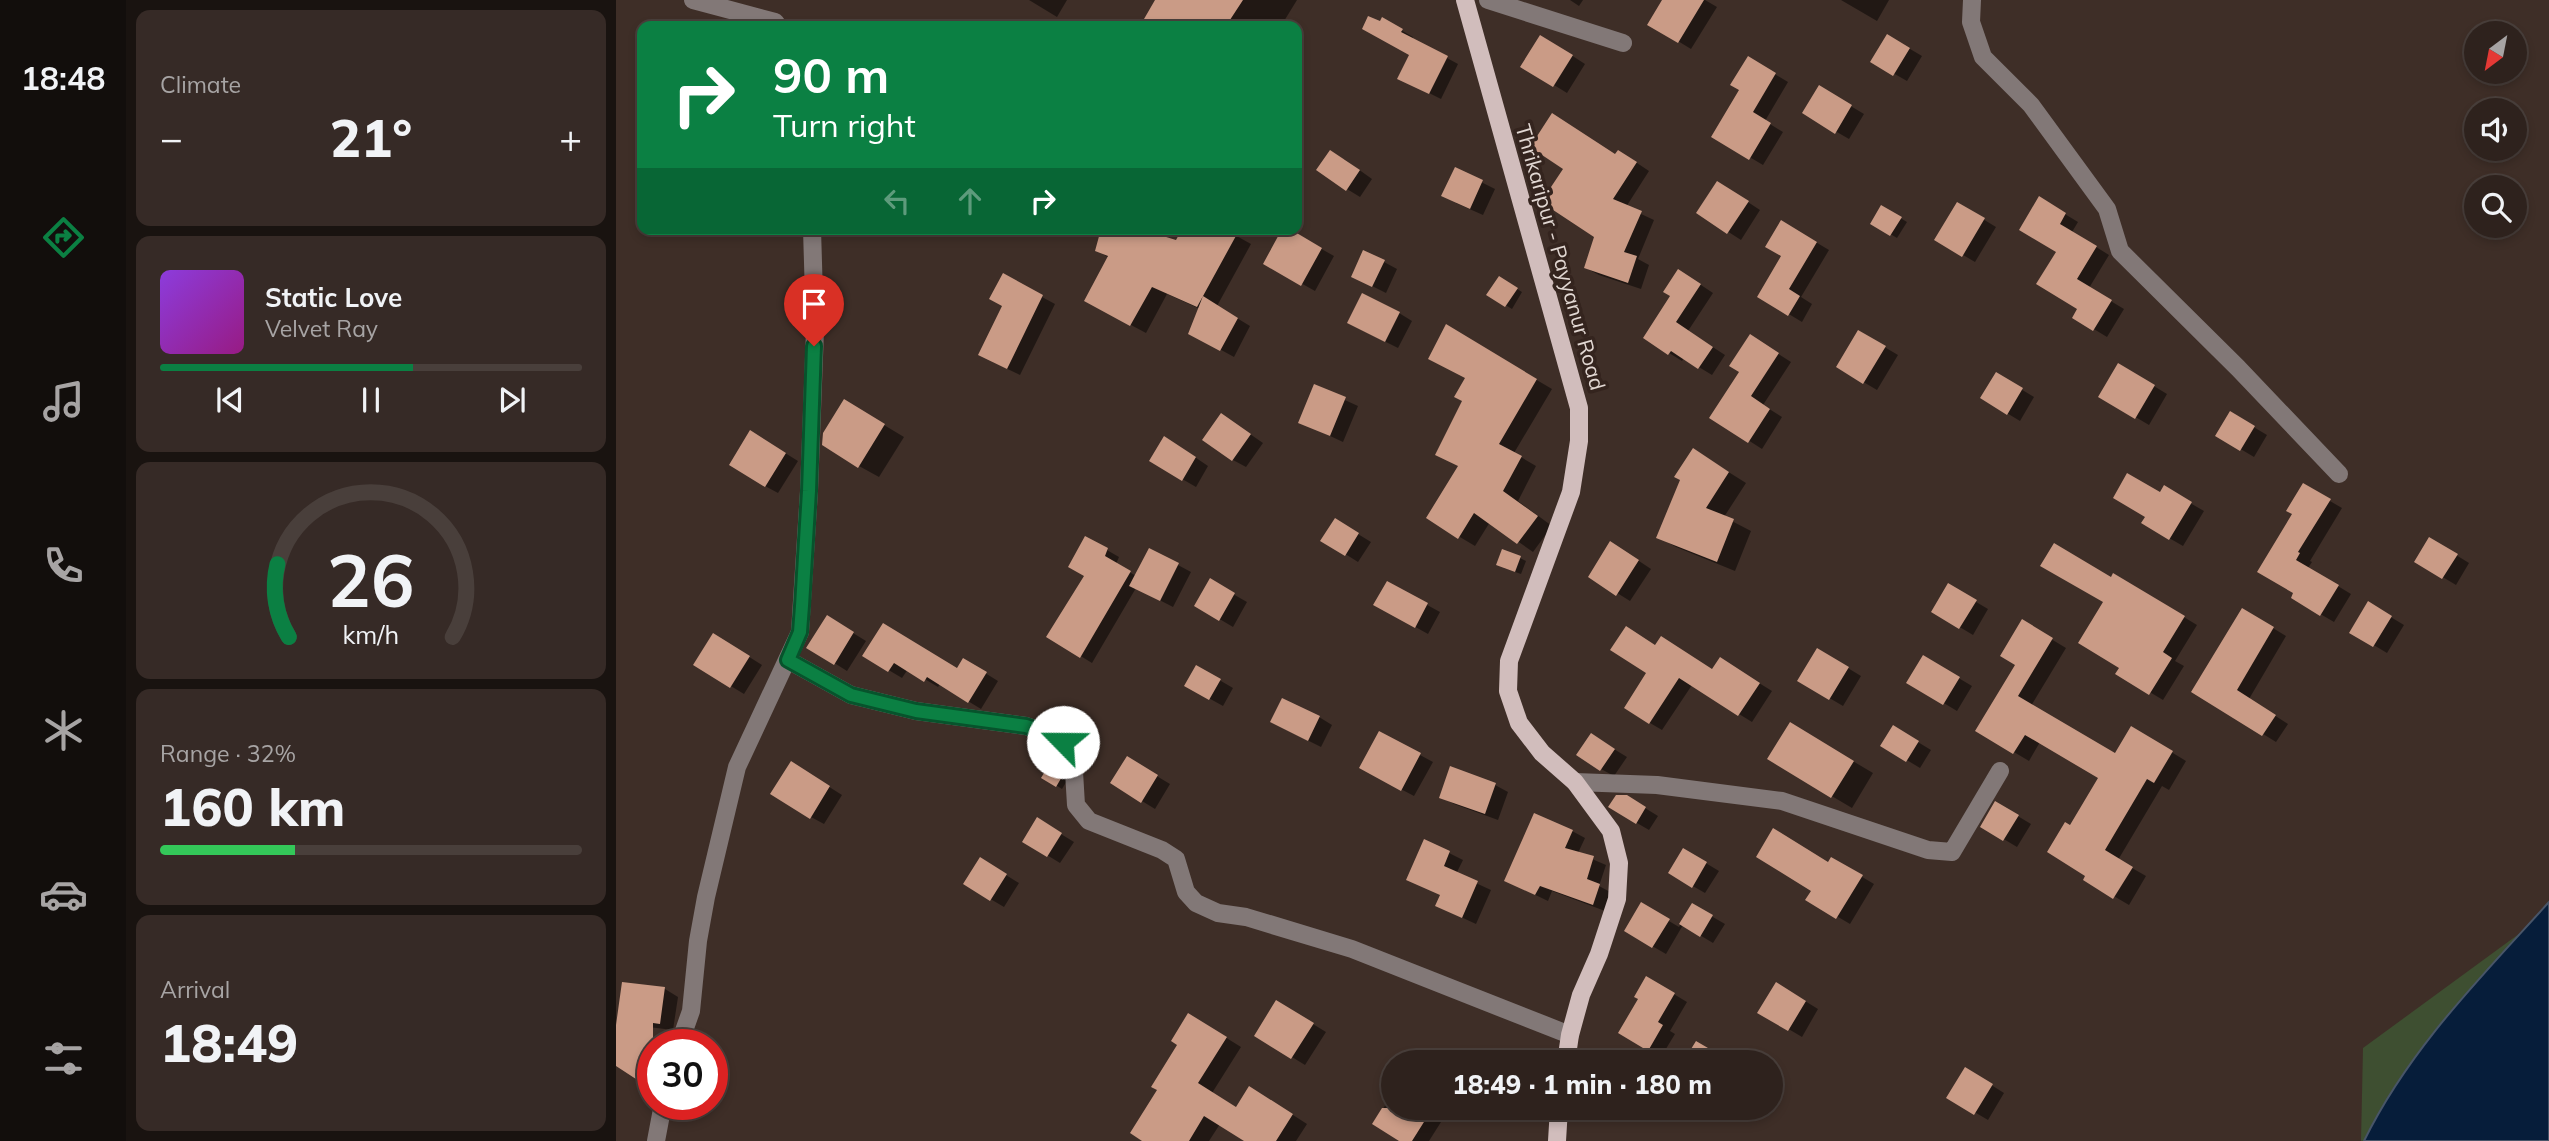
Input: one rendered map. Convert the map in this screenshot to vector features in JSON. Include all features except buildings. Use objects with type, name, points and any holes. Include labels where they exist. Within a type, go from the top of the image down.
[{"type":"main road","name":"Thrikaripur - Payyanur Road","points":[[1465,0],[1579,408],[1579,440],[1571,492],[1509,661],[1508,691],[1519,723],[1542,753],[1575,782],[1611,831],[1619,863],[1617,899],[1599,954],[1581,995],[1568,1050]]},
{"type":"main road","points":[[1558,1141],[1559,1120]]},
{"type":"street","points":[[693,0],[771,21]]},
{"type":"street","points":[[1488,0],[1623,43]]},
{"type":"street","points":[[1972,0],[1970,22],[1983,57],[2031,105],[2107,209],[2120,251],[2238,368],[2339,474]]},
{"type":"street","points":[[685,1029],[691,1011],[698,941],[706,897],[737,766],[800,632],[815,330],[811,235]]},
{"type":"street","points":[[788,660],[851,695],[916,711],[1026,726],[1049,734],[1063,742],[1073,755],[1076,805],[1089,821],[1162,850],[1176,859],[1186,892],[1196,902],[1218,913],[1246,917],[1352,949],[1570,1035]]},
{"type":"street","points":[[1575,782],[1657,785],[1782,801],[1928,850],[1952,852],[2000,771]]},
{"type":"street","points":[[656,1141],[660,1120]]},
{"type":"green space","points":[[2549,912],[2549,1141],[2361,1141],[2363,1048]]},
{"type":"water","points":[[2549,902],[2549,1141],[2364,1141],[2402,1075],[2424,1045],[2472,986]]},
{"type":"route","points":[[814,346],[800,632],[788,660],[851,695],[916,711],[1026,726],[1063,742]]}]
